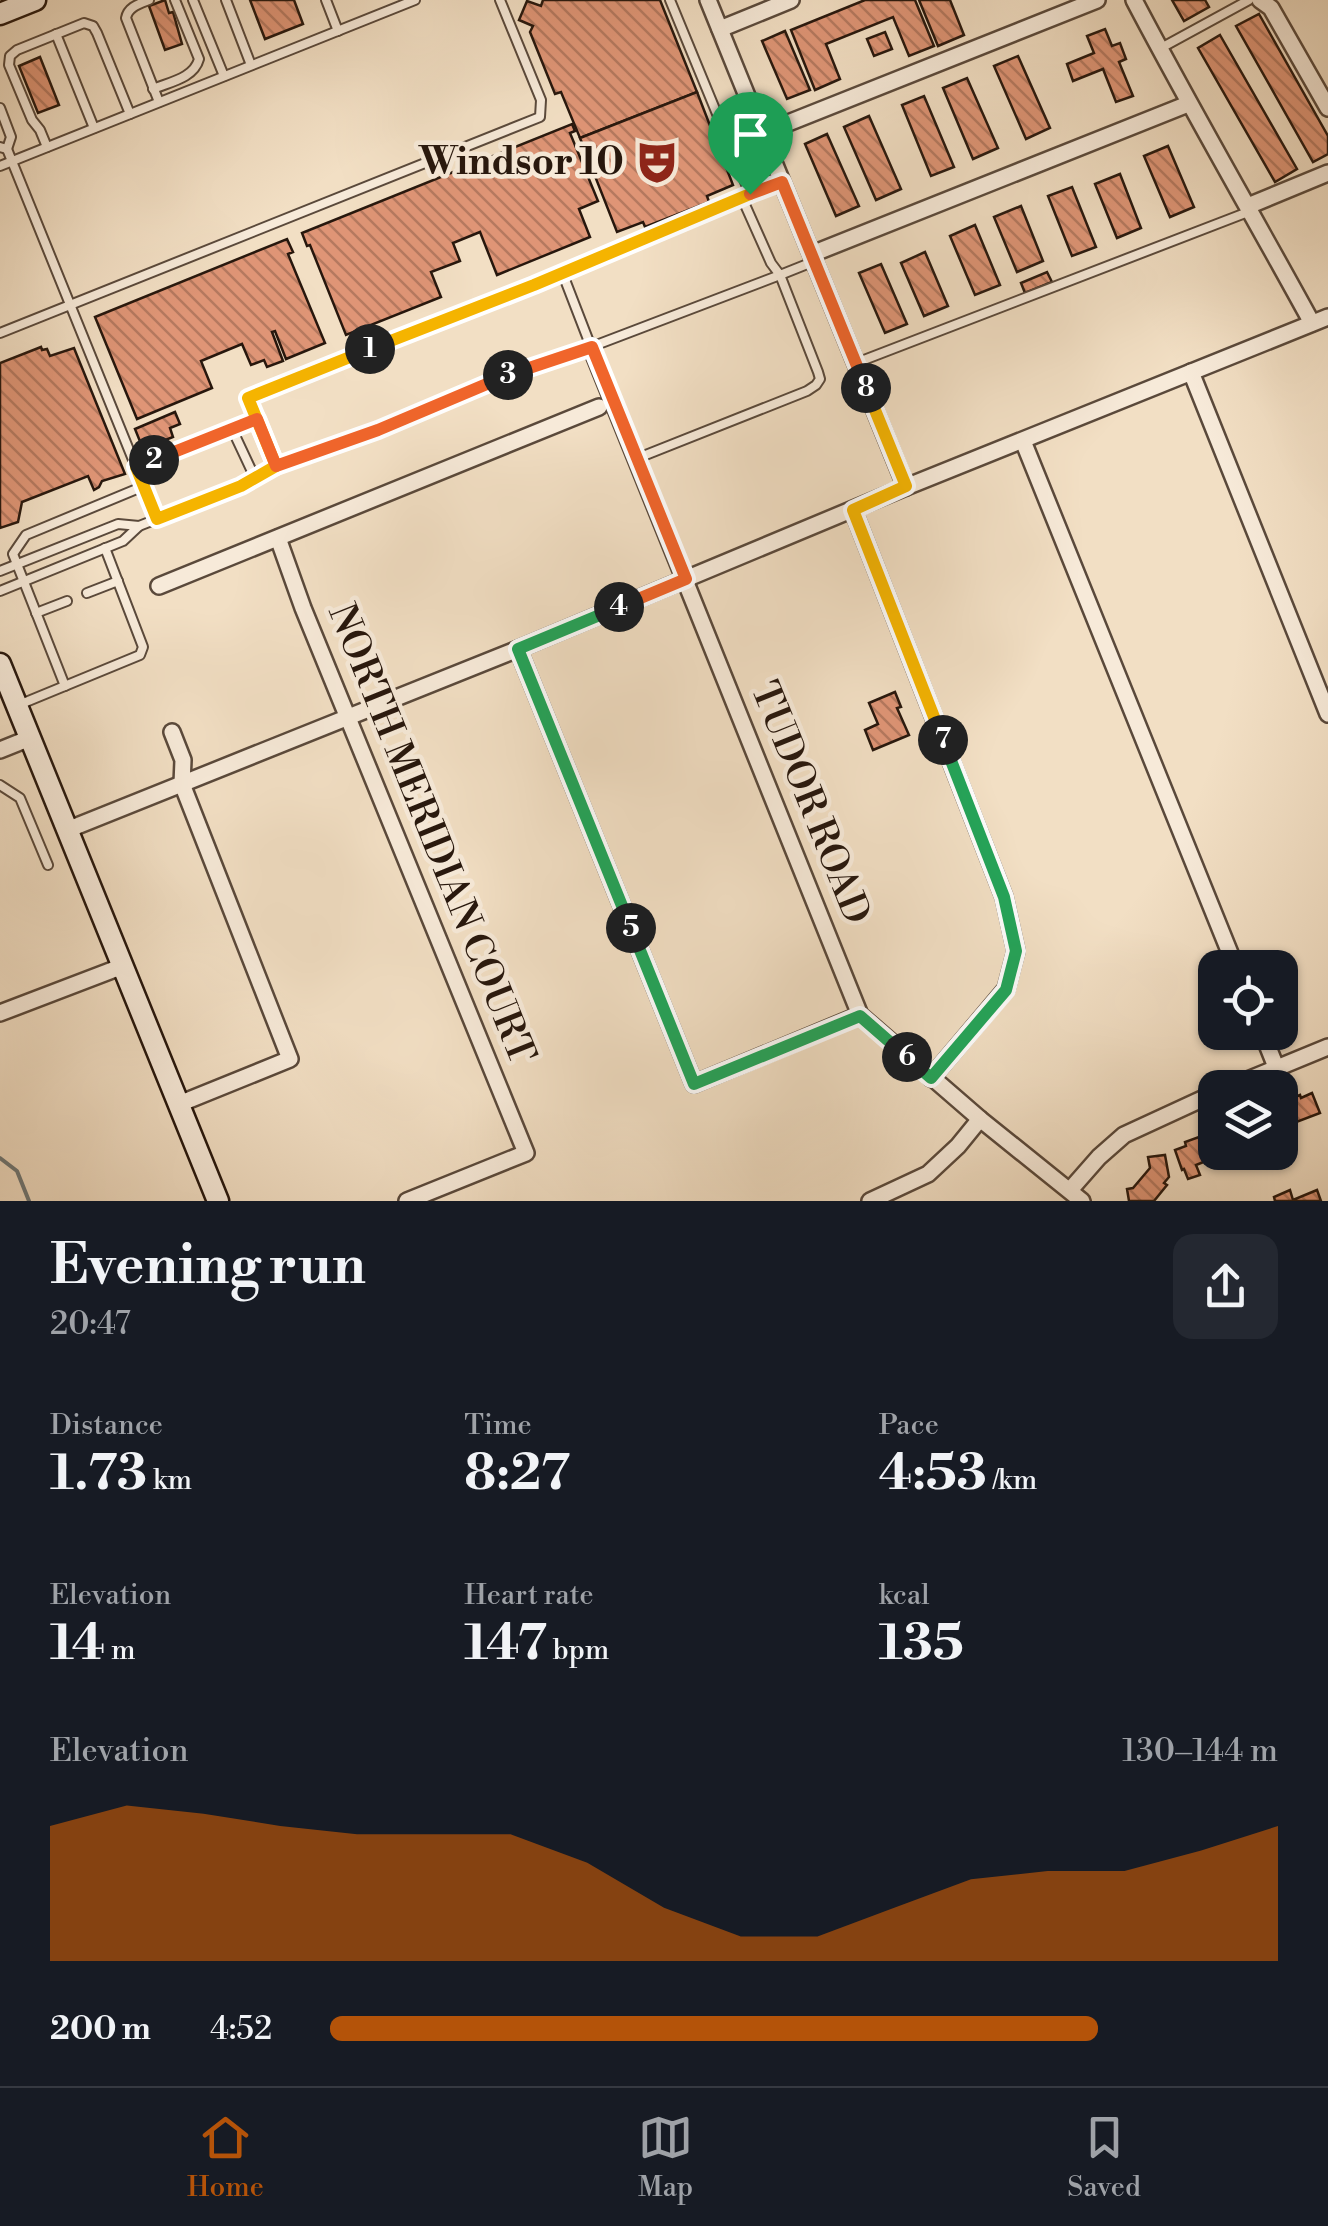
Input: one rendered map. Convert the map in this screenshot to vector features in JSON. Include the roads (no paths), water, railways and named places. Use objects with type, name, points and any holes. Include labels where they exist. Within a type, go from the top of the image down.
[{"type":"main road","points":[[2,9],[35,0]]},
{"type":"main road","points":[[0,664],[218,1201]]},
{"type":"street","points":[[708,0],[906,486]]},
{"type":"street","points":[[720,29],[791,0]]},
{"type":"street","points":[[762,134],[1098,0]]},
{"type":"street","points":[[67,830],[1320,320],[1188,104],[1134,0]]},
{"type":"street","points":[[1260,0],[1270,8],[1328,108]]},
{"type":"street","points":[[814,258],[1188,104]]},
{"type":"street","points":[[1250,208],[1328,173]]},
{"type":"street","name":"TUDOR ROAD","points":[[592,347],[860,1016],[1076,1195]]},
{"type":"street","points":[[1191,372],[1328,714]]},
{"type":"street","points":[[158,586],[599,407]]},
{"type":"street","points":[[1023,441],[1229,950]]},
{"type":"street","points":[[853,510],[1004,897],[1016,951],[1006,990],[931,1078]]},
{"type":"street","name":"NORTH MERIDIAN COURT","points":[[278,538],[526,1153],[407,1201]]},
{"type":"street","points":[[518,649],[694,1084],[860,1016]]},
{"type":"street","points":[[172,732],[183,760],[182,784],[290,1058],[179,1104]]},
{"type":"street","points":[[0,750],[30,738]]},
{"type":"street","points":[[0,1014],[123,966]]},
{"type":"street","points":[[1269,1070],[1328,1047]]},
{"type":"street","points":[[1269,1050],[1276,1067]]},
{"type":"street","points":[[1076,1195],[1100,1157],[1124,1135],[1198,1101]]},
{"type":"street","points":[[870,1201],[928,1174],[980,1119]]},
{"type":"lane","points":[[149,0],[126,14],[127,25],[159,102]]},
{"type":"lane","points":[[154,88],[191,73],[198,65],[175,0]]},
{"type":"lane","points":[[193,0],[224,76]]},
{"type":"lane","points":[[226,0],[252,66]]},
{"type":"lane","points":[[326,0],[338,31]]},
{"type":"lane","points":[[0,166],[415,0]]},
{"type":"lane","points":[[0,333],[540,116],[541,100],[500,0]]},
{"type":"lane","points":[[640,465],[807,391],[820,379],[670,0]]},
{"type":"lane","points":[[1159,49],[1249,0]]},
{"type":"lane","points":[[47,147],[32,120],[10,56],[56,34],[84,23],[92,26],[130,114]]},
{"type":"lane","points":[[56,34],[94,128]]},
{"type":"lane","points":[[0,108],[11,137],[3,148],[12,161],[157,519]]},
{"type":"lane","points":[[276,466],[248,398],[782,182]]},
{"type":"lane","points":[[856,363],[1250,208]]},
{"type":"lane","points":[[0,591],[123,541],[139,526],[276,466],[780,275],[814,258]]},
{"type":"lane","points":[[562,272],[592,347]]},
{"type":"lane","points":[[136,467],[257,419]]},
{"type":"lane","points":[[232,429],[255,478]]},
{"type":"lane","points":[[65,686],[13,554],[26,535],[144,486]]},
{"type":"lane","points":[[0,572],[118,524],[139,526]]},
{"type":"lane","points":[[17,706],[143,651],[105,548]]},
{"type":"lane","points":[[87,593],[118,581]]},
{"type":"lane","points":[[36,613],[67,601]]},
{"type":"lane","points":[[0,785],[20,798],[48,865]]},
{"type":"waterway","points":[[0,1158],[17,1171],[29,1201]]},
{"type":"place","name":"Windsor 10","points":[[657,162]]}]
